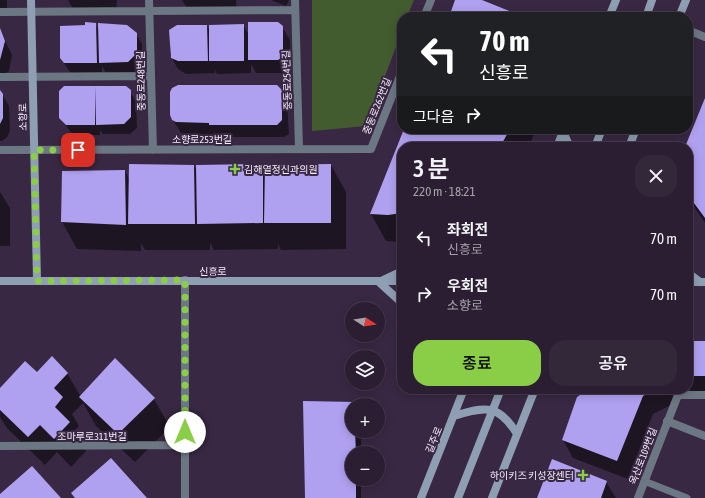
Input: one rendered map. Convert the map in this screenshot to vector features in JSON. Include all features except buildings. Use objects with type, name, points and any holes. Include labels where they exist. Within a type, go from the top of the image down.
[{"type":"street","name":"소향로","points":[[31,0],[37,281]]},
{"type":"street","name":"중동로248번길","points":[[149,0],[153,150]]},
{"type":"street","name":"중동로254번길","points":[[295,0],[299,149]]},
{"type":"street","points":[[426,12],[430,0]]},
{"type":"street","points":[[648,12],[652,0]]},
{"type":"street","points":[[681,12],[686,0]]},
{"type":"street","points":[[611,12],[614,1]]},
{"type":"street","points":[[0,12],[295,10]]},
{"type":"street","points":[[693,32],[705,37]]},
{"type":"street","points":[[0,78],[151,76]]},
{"type":"street","name":"중동로262번길","points":[[371,149],[397,84]]},
{"type":"street","name":"소향로253번길","points":[[0,150],[371,149]]},
{"type":"street","points":[[397,273],[379,282],[397,298]]},
{"type":"street","points":[[693,276],[702,282]]},
{"type":"street","points":[[185,280],[185,498]]},
{"type":"street","name":"신흥로","points":[[0,281],[397,281]]},
{"type":"street","name":"길주로","points":[[422,498],[454,416],[460,394]]},
{"type":"street","points":[[458,498],[499,394]]},
{"type":"street","points":[[492,498],[533,394]]},
{"type":"street","points":[[530,400],[535,394]]},
{"type":"street","name":"옥산로109번길","points":[[638,498],[678,395],[705,395]]},
{"type":"street","points":[[454,416],[476,409],[493,409],[508,419],[517,434]]},
{"type":"street","name":"옥산로109번길","points":[[668,422],[705,436]]},
{"type":"street","name":"조마루로311번길","points":[[0,446],[185,445]]},
{"type":"lane","points":[[644,481],[687,498]]},
{"type":"green space","points":[[312,0],[414,0],[409,12],[397,12],[397,44],[366,126],[312,131]]},
{"type":"place","name":"김해열정신과의원","points":[[235,169]]},
{"type":"place","name":"하이키즈 키성장센터","points":[[583,475]]},
{"type":"route","points":[[78,150],[34,150],[37,281],[185,280],[185,432]]}]
